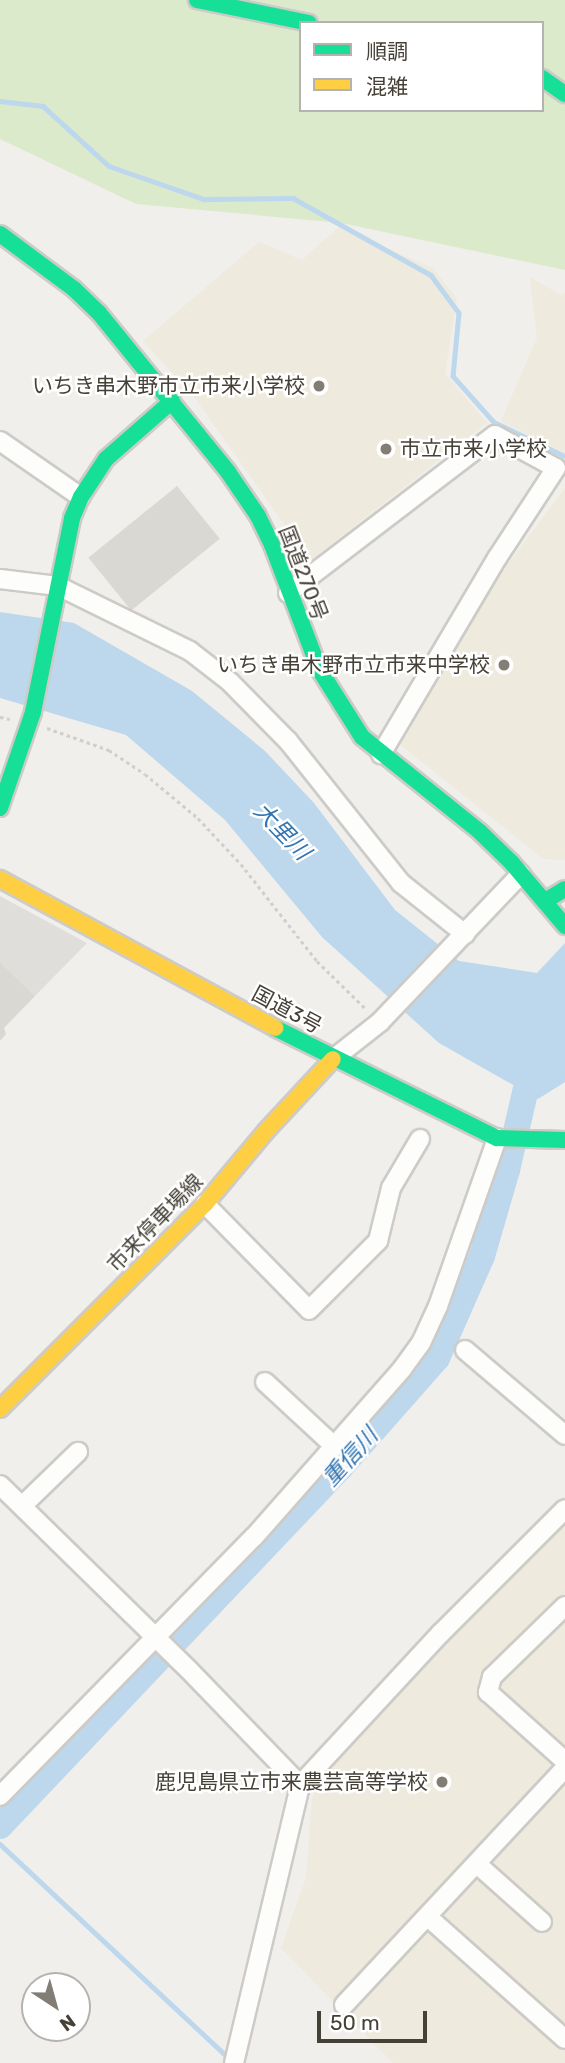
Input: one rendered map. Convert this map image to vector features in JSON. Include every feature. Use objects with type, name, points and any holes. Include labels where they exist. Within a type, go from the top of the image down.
[{"type":"main road","points":[[197,0],[299,21]]},
{"type":"main road","points":[[544,79],[565,94]]},
{"type":"main road","name":"国道270号","points":[[0,234],[74,289],[125,342],[228,472],[258,516],[272,545],[319,669],[351,722],[381,754],[480,832],[563,923]]},
{"type":"main road","points":[[0,808],[31,717],[72,519],[81,497],[106,458],[172,401]]},
{"type":"main road","name":"国道3号","points":[[0,879],[333,1059],[497,1138],[565,1140]]},
{"type":"main road","points":[[545,901],[565,889]]},
{"type":"main road","name":"市来停車場線","points":[[0,1409],[205,1204],[266,1131],[333,1059]]},
{"type":"street","points":[[288,593],[495,435],[556,468],[497,558],[381,754]]},
{"type":"street","points":[[0,441],[81,497]]},
{"type":"street","points":[[0,579],[57,593],[190,651],[230,682],[288,741],[401,883],[463,936]]},
{"type":"street","points":[[333,1059],[383,1019],[521,874]]},
{"type":"street","points":[[0,1796],[254,1536],[421,1343],[451,1275],[497,1138]]},
{"type":"street","points":[[205,1204],[309,1310],[378,1241],[391,1188],[420,1139]]},
{"type":"street","points":[[465,1350],[565,1435]]},
{"type":"street","points":[[265,1382],[334,1446]]},
{"type":"street","points":[[22,1506],[78,1452]]},
{"type":"street","points":[[0,1485],[188,1669],[300,1785]]},
{"type":"street","points":[[234,2063],[300,1785],[440,1633],[565,1509]]},
{"type":"street","points":[[565,1606],[492,1677],[488,1692],[565,1761]]},
{"type":"street","points":[[344,2005],[565,1768]]},
{"type":"street","points":[[477,1864],[542,1922]]},
{"type":"street","points":[[428,1917],[565,2039]]},
{"type":"path","points":[[0,717],[31,717],[109,750],[145,774],[198,818],[242,864],[317,961],[383,1019]]},
{"type":"shaded area","name":"いちき串木野市立市来小学校","points":[[339,227],[433,268],[457,299],[445,374],[487,423],[299,569],[286,527],[195,398],[143,341],[259,242],[302,260]]},
{"type":"shaded area","points":[[530,277],[561,295],[565,293],[565,453],[501,421],[537,338]]},
{"type":"shaded area","name":"いちき串木野市立市来中学校","points":[[565,488],[565,860],[543,859],[398,743],[490,588]]},
{"type":"shaded area","points":[[0,896],[87,943],[35,996],[0,962]]},
{"type":"shaded area","name":"鹿児島県立市来農芸高等学校","points":[[565,1516],[565,2063],[393,2063],[281,1948],[306,1878],[312,1798],[326,1766]]},
{"type":"green space","points":[[0,0],[565,0],[565,270],[341,223],[136,204],[0,139]]},
{"type":"water","name":"大里川","points":[[0,612],[74,623],[192,691],[265,751],[314,803],[395,910],[459,961],[537,973],[565,943],[565,1082],[538,1099],[439,1043],[322,937],[225,820],[126,735],[0,698]]},
{"type":"building","points":[[177,486],[220,539],[131,611],[88,558]]},
{"type":"building","points":[[0,962],[35,996],[4,1028],[6,1034],[0,1041]]},
{"type":"waterway","points":[[0,101],[43,106],[109,166],[204,199],[293,198],[431,275],[459,313],[453,376],[494,422],[565,456]]},
{"type":"waterway","name":"重信川","points":[[0,1826],[341,1467],[437,1358],[482,1256],[507,1170],[533,1058]]},
{"type":"waterway","points":[[0,1844],[231,2060]]},
{"type":"traffic: fast","points":[[197,0],[299,21]]},
{"type":"traffic: fast","points":[[544,79],[565,94]]},
{"type":"traffic: fast","points":[[0,234],[74,289],[99,313],[228,472],[258,516],[272,545],[319,669],[362,737],[480,832],[511,862],[565,926]]},
{"type":"traffic: fast","points":[[0,808],[33,712],[72,518],[81,497],[106,459],[172,401]]},
{"type":"traffic: fast","points":[[545,901],[565,889]]},
{"type":"traffic: fast","points":[[275,1028],[497,1138],[565,1140]]},
{"type":"traffic: slow","points":[[0,879],[275,1028]]},
{"type":"traffic: slow","points":[[0,1409],[205,1204],[266,1131],[333,1059]]},
{"type":"place","name":"いちき串木野市立市来小学校","points":[[319,386]]},
{"type":"place","name":"市立市来小学校","points":[[386,449]]},
{"type":"place","name":"いちき串木野市立市来中学校","points":[[504,665]]},
{"type":"place","name":"鹿児島県立市来農芸高等学校","points":[[442,1782]]}]
